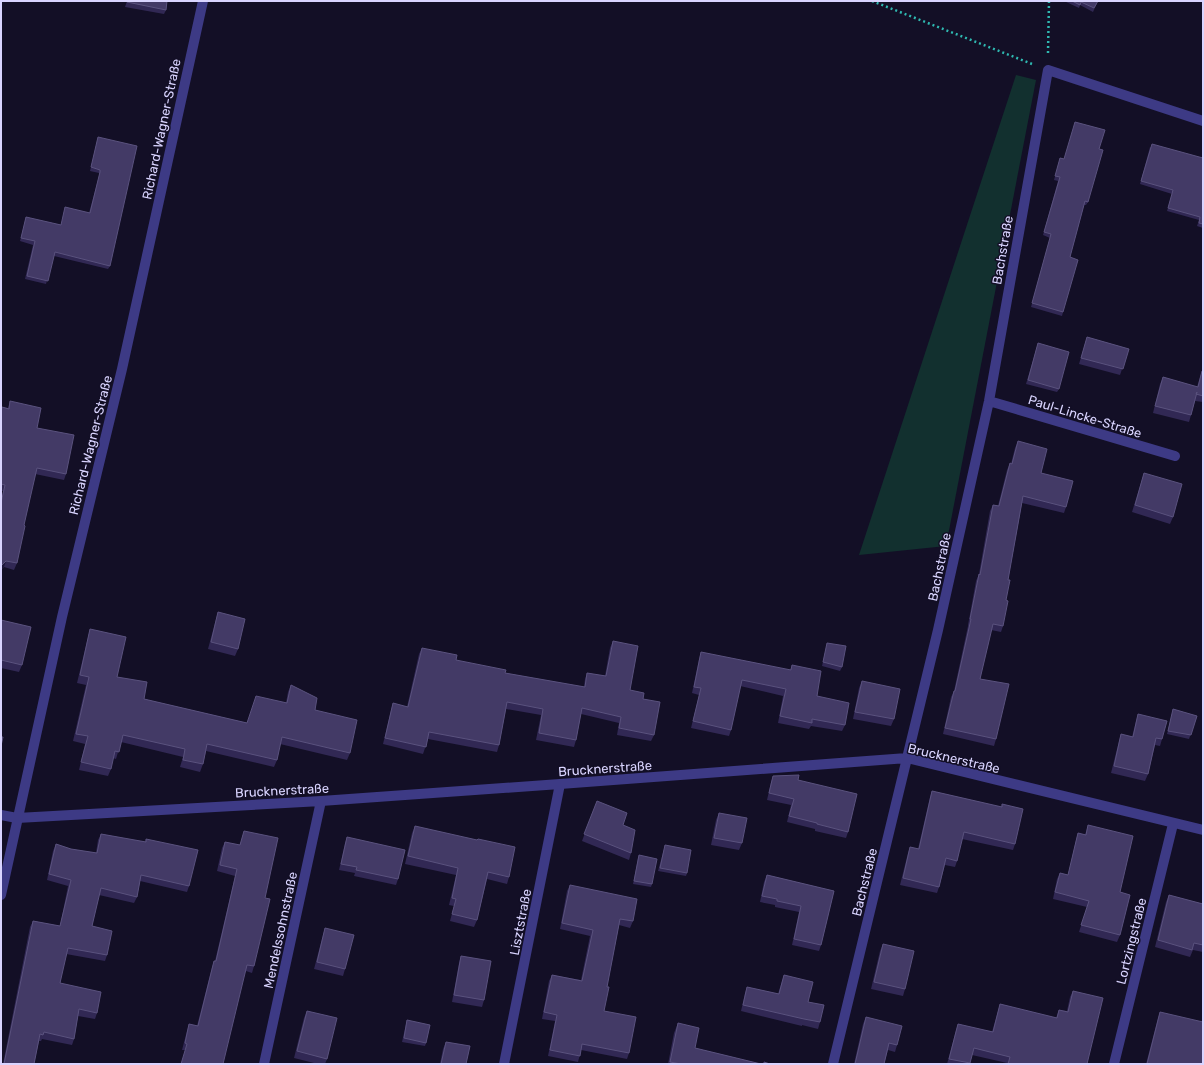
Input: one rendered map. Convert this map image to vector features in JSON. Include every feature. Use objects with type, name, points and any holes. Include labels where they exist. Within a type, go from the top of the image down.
[{"type":"street","name":"Richard-Wagner-Straße","points":[[1,894],[62,617],[122,368],[203,1]]},
{"type":"street","points":[[1048,70],[1203,121]]},
{"type":"street","name":"Bachstraße","points":[[833,1064],[938,630],[988,401],[1048,70]]},
{"type":"street","name":"Paul-Lincke-Straße","points":[[988,401],[1175,456]]},
{"type":"street","name":"Brucknerstraße","points":[[1,815],[17,818],[321,801],[907,758],[1203,830]]},
{"type":"street","name":"Lisztstraße","points":[[504,1064],[560,784]]},
{"type":"street","name":"Mendelssohnstraße","points":[[264,1064],[321,801]]},
{"type":"street","name":"Lortzingstraße","points":[[1114,1064],[1174,824]]},
{"type":"path","points":[[872,1],[1048,70],[1049,1]]},
{"type":"green space","points":[[1016,75],[1036,80],[946,546],[859,555]]},
{"type":"building","points":[[167,1],[166,10],[127,2]]},
{"type":"building","points":[[1072,1],[1098,1],[1094,8],[1081,2],[1080,5]]},
{"type":"building","points":[[1075,122],[1105,130],[1099,149],[1103,150],[1088,202],[1085,201],[1070,257],[1078,260],[1063,312],[1032,303],[1051,234],[1044,232],[1060,177],[1055,176],[1060,158],[1064,159]]},
{"type":"building","points":[[98,137],[137,146],[110,266],[55,252],[48,281],[27,276],[35,241],[21,238],[26,217],[61,225],[65,207],[90,213],[100,172],[100,170],[91,167]]},
{"type":"building","points":[[1152,144],[1203,158],[1203,224],[1199,223],[1200,217],[1168,208],[1173,190],[1141,181]]},
{"type":"building","points":[[1087,337],[1129,349],[1123,369],[1081,358]]},
{"type":"building","points":[[1038,343],[1069,352],[1059,389],[1028,380]]},
{"type":"building","points":[[1203,371],[1203,396],[1196,394],[1191,415],[1155,406],[1163,377],[1198,387]]},
{"type":"building","points":[[10,401],[41,408],[37,428],[74,435],[66,474],[37,468],[17,563],[6,561],[1,566],[1,503],[5,485],[1,484],[1,414],[2,407],[9,409]]},
{"type":"building","points":[[1018,441],[1047,449],[1041,473],[1073,481],[1066,507],[1023,496],[1008,580],[1010,580],[1006,600],[1008,601],[1003,626],[993,624],[980,679],[1009,684],[996,739],[945,728],[971,619],[993,505],[999,506],[1010,463],[1012,464]]},
{"type":"building","points":[[1144,473],[1182,484],[1173,517],[1135,505]]},
{"type":"building","points":[[218,612],[245,619],[238,649],[211,642]]},
{"type":"building","points":[[1,620],[31,627],[22,665],[1,660]]},
{"type":"building","points":[[90,629],[126,637],[117,677],[147,682],[144,699],[247,723],[256,696],[287,703],[291,685],[317,698],[315,710],[357,720],[350,753],[282,737],[277,760],[207,744],[203,764],[183,760],[185,749],[123,735],[119,752],[115,751],[111,769],[81,762],[88,736],[76,734],[89,677],[80,675]]},
{"type":"building","points":[[613,641],[638,646],[630,690],[644,693],[643,699],[660,702],[654,735],[619,728],[621,717],[582,708],[576,740],[539,733],[543,709],[507,702],[499,745],[429,732],[426,747],[385,738],[393,703],[408,707],[422,648],[457,655],[456,660],[506,670],[505,673],[585,687],[587,673],[606,676]]},
{"type":"building","points":[[827,643],[846,646],[842,667],[823,662]]},
{"type":"building","points":[[701,652],[791,670],[792,665],[821,671],[817,696],[849,703],[845,725],[812,719],[812,723],[780,716],[786,689],[742,680],[731,730],[693,721],[701,688],[694,687]]},
{"type":"building","points":[[862,681],[900,689],[894,719],[855,712]]},
{"type":"building","points":[[1173,709],[1197,716],[1191,735],[1168,731]]},
{"type":"building","points":[[1138,714],[1167,721],[1162,739],[1156,738],[1148,774],[1114,766],[1121,734],[1133,737]]},
{"type":"building","points":[[799,775],[798,780],[857,794],[848,832],[789,816],[794,799],[769,793],[773,776]]},
{"type":"building","points":[[932,791],[1002,807],[1002,804],[1023,809],[1015,844],[964,832],[957,861],[946,858],[939,887],[903,878],[910,847],[919,849]]},
{"type":"building","points":[[597,801],[627,813],[623,825],[635,830],[631,853],[584,834]]},
{"type":"building","points":[[719,813],[747,818],[742,843],[714,838]]},
{"type":"building","points":[[1088,825],[1133,836],[1120,892],[1130,895],[1120,935],[1081,925],[1089,901],[1055,892],[1060,873],[1068,875],[1078,833],[1086,835]]},
{"type":"building","points":[[415,826],[515,847],[509,877],[488,872],[477,920],[452,914],[456,899],[452,898],[458,868],[408,856]]},
{"type":"building","points":[[244,831],[278,838],[265,898],[270,899],[254,966],[247,965],[223,1064],[181,1064],[187,1044],[185,1043],[189,1024],[198,1026],[214,961],[216,961],[237,869],[220,865],[225,842],[240,845]]},
{"type":"building","points":[[101,834],[146,842],[146,839],[198,850],[189,886],[141,875],[137,897],[101,888],[92,926],[112,931],[107,955],[68,948],[60,983],[101,992],[97,1013],[79,1009],[74,1039],[44,1032],[43,1035],[40,1034],[34,1064],[4,1064],[33,921],[60,926],[71,880],[49,874],[56,844],[71,849],[97,853]]},
{"type":"building","points":[[347,837],[405,850],[398,879],[356,870],[357,867],[341,864]]},
{"type":"building","points":[[665,845],[691,850],[687,873],[660,868]]},
{"type":"building","points":[[639,855],[657,859],[652,884],[634,881]]},
{"type":"building","points":[[767,875],[834,891],[821,945],[794,939],[801,906],[762,896]]},
{"type":"building","points":[[570,885],[637,899],[633,921],[620,919],[604,1011],[636,1017],[629,1053],[582,1044],[580,1056],[550,1050],[557,1015],[544,1012],[552,975],[582,981],[593,930],[562,923]]},
{"type":"building","points":[[1169,895],[1203,904],[1203,945],[1194,943],[1192,950],[1158,940]]},
{"type":"building","points":[[325,928],[354,935],[345,969],[317,962]]},
{"type":"building","points":[[883,944],[914,951],[905,989],[874,982]]},
{"type":"building","points":[[461,956],[491,961],[484,1000],[454,995]]},
{"type":"building","points":[[784,975],[813,982],[808,1002],[824,1005],[820,1022],[743,1005],[747,987],[779,994]]},
{"type":"building","points":[[1073,991],[1103,998],[1087,1064],[1008,1064],[1010,1057],[974,1048],[970,1063],[949,1059],[958,1024],[993,1032],[1000,1004],[1057,1018],[1059,1010],[1068,1012]]},
{"type":"building","points":[[307,1011],[337,1018],[327,1059],[297,1051]]},
{"type":"building","points":[[1160,1012],[1203,1022],[1203,1064],[1147,1064]]},
{"type":"building","points":[[866,1017],[902,1026],[897,1045],[889,1043],[884,1064],[855,1064]]},
{"type":"building","points":[[407,1020],[430,1025],[426,1043],[404,1038]]},
{"type":"building","points":[[678,1023],[699,1028],[695,1048],[761,1064],[681,1064],[670,1062]]},
{"type":"building","points":[[446,1042],[470,1046],[466,1064],[441,1064]]}]
